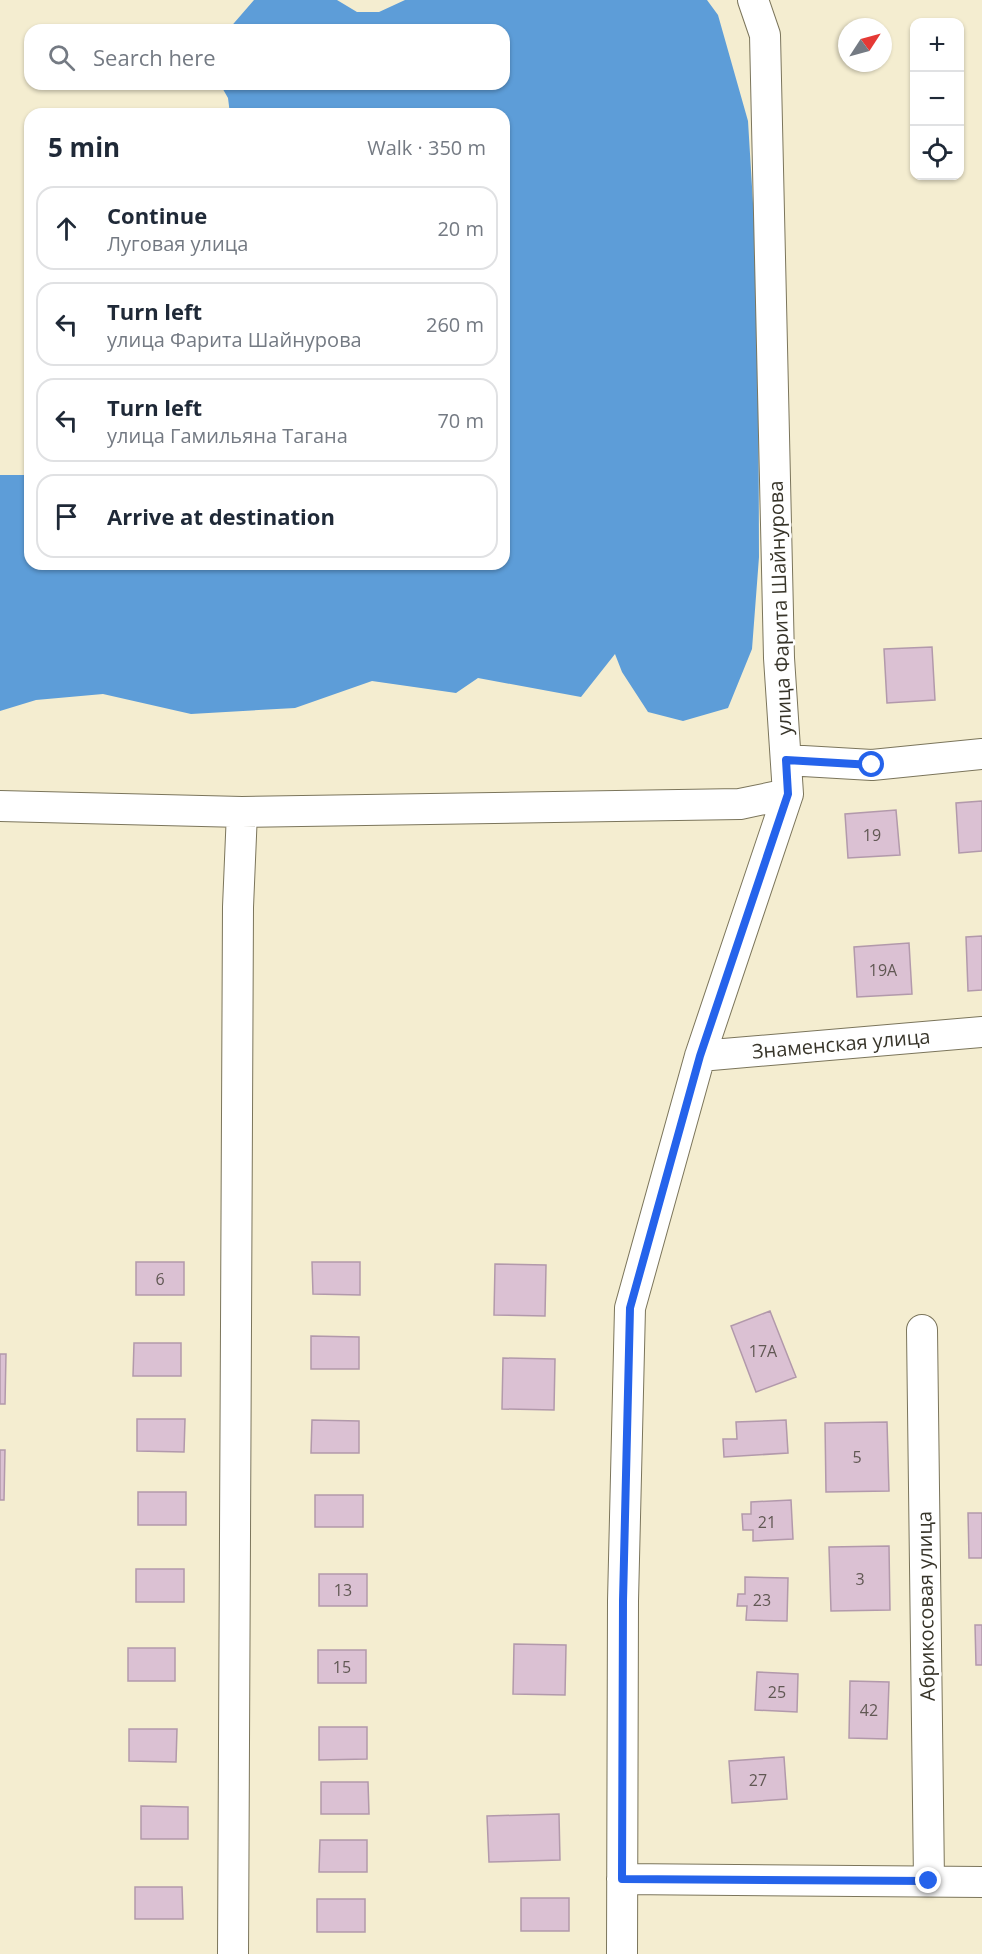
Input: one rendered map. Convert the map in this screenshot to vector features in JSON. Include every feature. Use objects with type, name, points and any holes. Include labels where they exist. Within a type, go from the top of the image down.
[{"type":"street","name":"улица Фарита Шайнурова","points":[[622,1954],[623,1601],[630,1308],[700,1056],[788,794],[779,658],[765,35],[753,0]]},
{"type":"street","points":[[786,760],[872,765],[982,754]]},
{"type":"street","points":[[0,806],[242,812],[740,804],[788,794]]},
{"type":"street","points":[[233,1954],[238,906],[242,812]]},
{"type":"street","name":"Знаменская улица","points":[[700,1056],[982,1032]]},
{"type":"street","name":"Абрикосовая улица","points":[[922,1330],[929,1881]]},
{"type":"street","points":[[622,1879],[982,1881]]},
{"type":"water","points":[[254,0],[337,0],[357,12],[379,12],[405,0],[707,0],[718,15],[748,121],[758,285],[759,557],[752,649],[728,708],[683,721],[648,712],[622,672],[615,654],[581,697],[478,678],[456,693],[372,681],[295,708],[191,714],[103,694],[36,700],[0,711],[0,475],[24,475],[24,570],[510,570],[510,108],[229,108],[228,98],[223,90],[510,90],[510,24],[233,24]]},
{"type":"building","points":[[932,647],[935,700],[887,703],[884,649]]},
{"type":"building","points":[[982,801],[982,851],[959,853],[956,803]]},
{"type":"building","points":[[896,810],[900,855],[848,858],[845,814]]},
{"type":"building","points":[[982,936],[982,990],[968,991],[966,937]]},
{"type":"building","points":[[909,943],[912,994],[857,997],[854,947]]},
{"type":"building","points":[[136,1262],[184,1262],[184,1295],[136,1295]]},
{"type":"building","points":[[312,1262],[360,1262],[360,1295],[313,1294]]},
{"type":"building","points":[[495,1264],[546,1265],[545,1316],[494,1315]]},
{"type":"building","points":[[770,1311],[796,1377],[756,1392],[731,1326]]},
{"type":"building","points":[[311,1336],[359,1337],[359,1369],[311,1369]]},
{"type":"building","points":[[134,1343],[181,1343],[181,1376],[133,1376]]},
{"type":"building","points":[[0,1354],[6,1354],[5,1404],[0,1404]]},
{"type":"building","points":[[503,1358],[555,1359],[554,1410],[502,1409]]},
{"type":"building","points":[[137,1419],[185,1419],[184,1452],[137,1451]]},
{"type":"building","points":[[312,1420],[359,1421],[359,1453],[311,1453]]},
{"type":"building","points":[[786,1420],[788,1453],[724,1457],[723,1439],[737,1439],[736,1422]]},
{"type":"building","points":[[887,1422],[889,1491],[826,1492],[825,1423]]},
{"type":"building","points":[[0,1450],[5,1450],[4,1500],[0,1500]]},
{"type":"building","points":[[138,1492],[186,1492],[186,1525],[138,1525]]},
{"type":"building","points":[[315,1495],[363,1495],[363,1527],[315,1527]]},
{"type":"building","points":[[791,1500],[793,1539],[753,1541],[753,1530],[743,1530],[742,1514],[751,1514],[751,1502]]},
{"type":"building","points":[[968,1513],[982,1513],[982,1558],[969,1558]]},
{"type":"building","points":[[889,1546],[890,1610],[831,1611],[829,1547]]},
{"type":"building","points":[[136,1569],[184,1569],[184,1602],[136,1602]]},
{"type":"building","points":[[319,1574],[367,1574],[367,1606],[319,1606]]},
{"type":"building","points":[[745,1577],[788,1578],[787,1621],[746,1620],[747,1606],[737,1606],[738,1594],[745,1594]]},
{"type":"building","points":[[975,1625],[982,1625],[982,1665],[976,1665]]},
{"type":"building","points":[[514,1644],[566,1645],[565,1695],[513,1694]]},
{"type":"building","points":[[128,1648],[175,1648],[175,1681],[128,1681]]},
{"type":"building","points":[[318,1650],[366,1650],[366,1683],[318,1683]]},
{"type":"building","points":[[757,1672],[798,1674],[797,1712],[755,1710]]},
{"type":"building","points":[[850,1681],[889,1682],[887,1739],[849,1738]]},
{"type":"building","points":[[319,1727],[367,1727],[367,1759],[319,1760]]},
{"type":"building","points":[[129,1729],[177,1729],[176,1762],[129,1761]]},
{"type":"building","points":[[784,1757],[787,1799],[732,1803],[729,1761]]},
{"type":"building","points":[[321,1782],[368,1782],[369,1814],[321,1814]]},
{"type":"building","points":[[141,1806],[188,1807],[188,1839],[141,1839]]},
{"type":"building","points":[[559,1814],[560,1860],[489,1862],[487,1816]]},
{"type":"building","points":[[320,1840],[367,1840],[367,1872],[319,1872]]},
{"type":"building","points":[[135,1887],[182,1887],[183,1919],[135,1919]]},
{"type":"building","points":[[521,1898],[569,1898],[569,1931],[521,1931]]},
{"type":"building","points":[[317,1899],[365,1899],[365,1932],[317,1932]]},
{"type":"route","points":[[872,765],[786,760],[788,794],[700,1056],[630,1308],[623,1601],[622,1879],[929,1881]]}]
